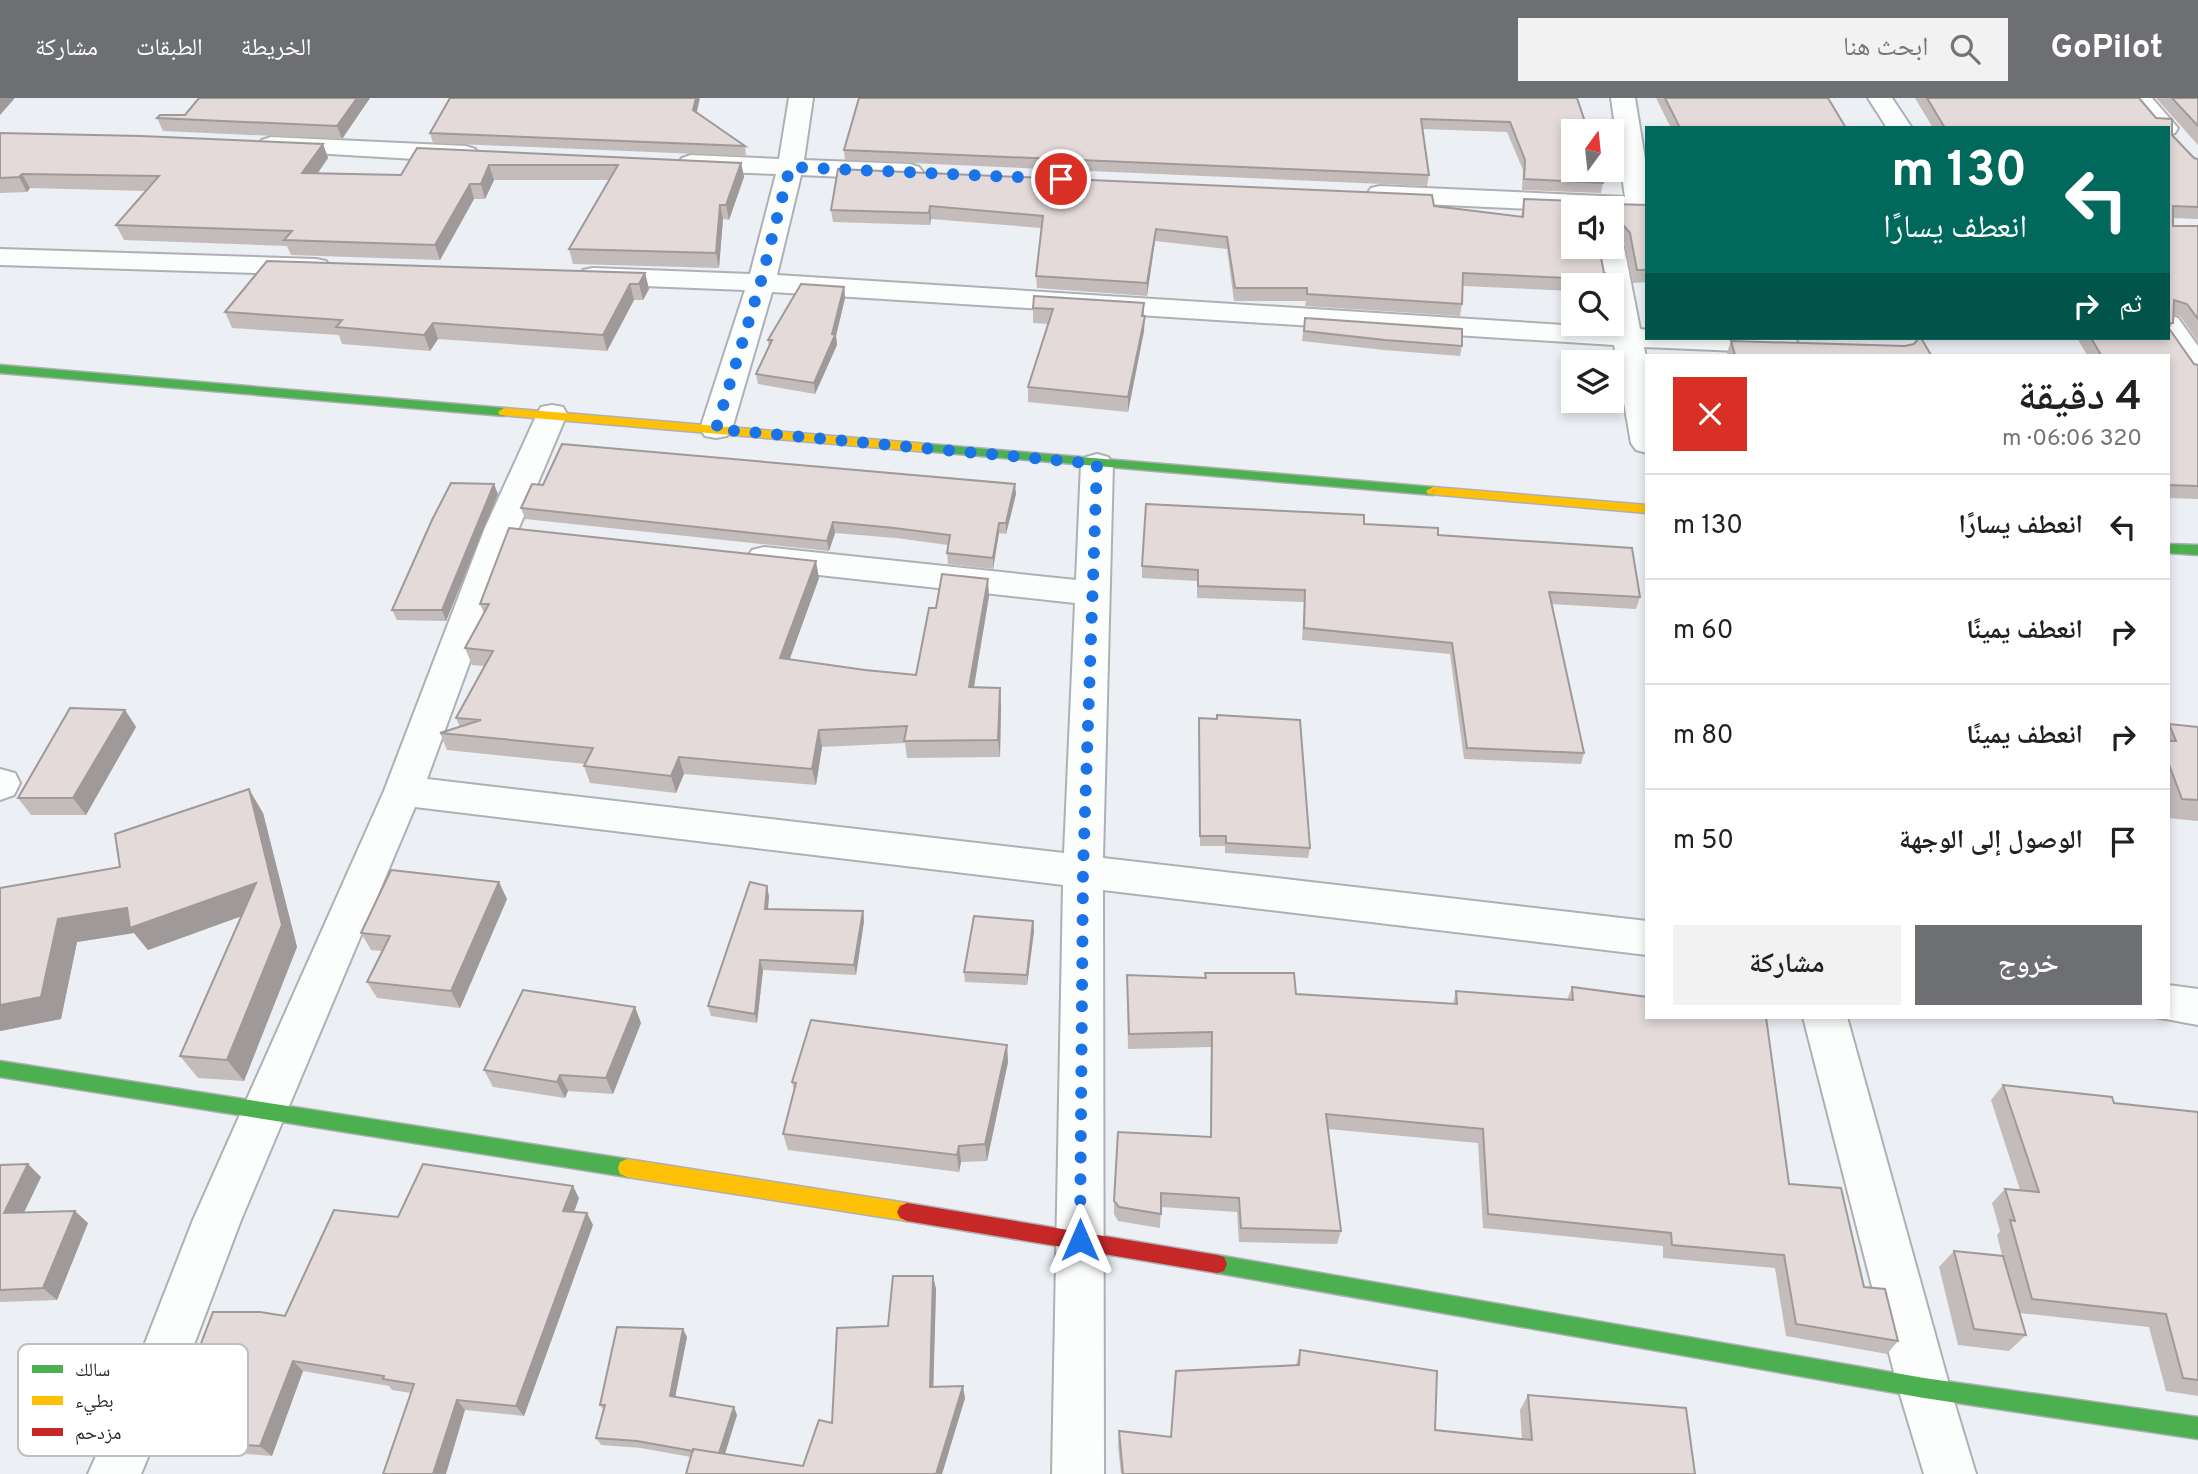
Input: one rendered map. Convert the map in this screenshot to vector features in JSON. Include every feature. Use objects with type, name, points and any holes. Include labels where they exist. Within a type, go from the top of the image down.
[{"type":"street","points":[[716,429],[761,281],[790,167],[801,98]]},
{"type":"street","points":[[1623,98],[1643,206],[1624,206]]},
{"type":"street","points":[[1880,98],[1899,126]]},
{"type":"street","points":[[2139,98],[2164,126]]},
{"type":"street","points":[[250,145],[485,154]]},
{"type":"street","points":[[665,162],[928,173]]},
{"type":"street","points":[[1355,193],[1561,204]]},
{"type":"street","points":[[0,257],[346,268]]},
{"type":"street","points":[[1612,259],[1645,434]]},
{"type":"street","points":[[568,275],[761,281],[1645,340]]},
{"type":"street","points":[[2170,327],[2198,368]]},
{"type":"street","points":[[1657,340],[1816,345]]},
{"type":"street","points":[[0,369],[1645,509]]},
{"type":"street","points":[[169,1344],[217,1220],[515,531],[552,414]]},
{"type":"street","points":[[1078,1474],[1083,870],[1097,464]]},
{"type":"street","points":[[2170,548],[2198,551]]},
{"type":"street","points":[[735,555],[1093,593]]},
{"type":"street","points":[[403,790],[1645,938]]},
{"type":"street","points":[[2170,1003],[2198,1007]]},
{"type":"street","points":[[1826,1019],[1924,1388],[1950,1474]]},
{"type":"street","points":[[0,1069],[1080,1240],[1924,1388],[2198,1428]]},
{"type":"street","points":[[114,1474],[122,1456]]},
{"type":"building","points":[[199,98],[357,98],[337,126],[157,118],[160,115],[185,115]]},
{"type":"building","points":[[450,98],[696,98],[693,110],[745,146],[430,133]]},
{"type":"building","points":[[859,98],[1577,98],[1584,119],[1561,119],[1561,181],[1524,179],[1525,160],[1510,122],[1421,119],[1429,175],[844,150]]},
{"type":"building","points":[[1665,98],[1828,98],[1845,126],[1679,126]]},
{"type":"building","points":[[1927,98],[2139,98],[2156,118],[2172,119],[2172,135],[2198,159],[2198,207],[2173,206],[2173,226],[2198,226],[2198,319],[2187,304],[2174,300],[2173,323],[2170,323],[2170,126],[1944,126]]},
{"type":"building","points":[[2172,98],[2198,98],[2198,126]]},
{"type":"building","points":[[0,133],[323,144],[302,173],[401,175],[417,148],[741,163],[726,205],[720,205],[716,253],[569,249],[618,165],[489,165],[481,184],[470,184],[435,245],[284,240],[292,231],[116,225],[159,176],[22,174],[19,177],[0,178]]},
{"type":"building","points":[[838,169],[1432,195],[1434,206],[1523,217],[1524,199],[1561,200],[1561,259],[1601,259],[1604,273],[1561,273],[1561,278],[1463,273],[1462,304],[1307,294],[1307,288],[1235,288],[1227,237],[1156,229],[1147,283],[1036,276],[1043,216],[930,206],[929,213],[831,210]]},
{"type":"building","points":[[1624,204],[1645,205],[1645,270],[1637,270],[1630,233],[1624,226]]},
{"type":"building","points":[[267,261],[645,273],[639,284],[630,284],[603,335],[433,323],[424,335],[336,327],[342,320],[225,312]]},
{"type":"building","points":[[801,284],[844,287],[832,334],[835,335],[814,383],[756,374],[772,340],[768,340]]},
{"type":"building","points":[[1034,296],[1144,303],[1142,316],[1145,316],[1128,397],[1028,387],[1053,309],[1033,308]]},
{"type":"building","points":[[1305,318],[1462,329],[1462,346],[1304,331]]},
{"type":"building","points":[[2170,330],[2194,364],[2198,365],[2198,486],[2170,485],[2170,354],[2100,354],[2092,340],[2170,340]]},
{"type":"building","points":[[1917,340],[1922,340],[1930,354],[1735,354],[1731,341],[1905,346],[1914,344]]},
{"type":"building","points":[[562,444],[1015,484],[1006,523],[999,523],[993,558],[947,553],[950,535],[894,528],[833,522],[827,541],[521,508],[532,484],[543,485]]},
{"type":"building","points":[[451,483],[494,484],[442,610],[392,610],[432,520]]},
{"type":"building","points":[[1146,504],[1364,515],[1364,524],[1438,528],[1438,535],[1632,548],[1640,597],[1549,592],[1584,753],[1467,748],[1452,643],[1304,628],[1305,590],[1198,586],[1198,570],[1142,566]]},
{"type":"building","points":[[509,528],[816,561],[780,658],[865,670],[916,675],[929,608],[936,608],[942,574],[988,579],[969,687],[1000,688],[998,740],[904,741],[907,726],[819,730],[812,769],[679,757],[671,776],[584,766],[593,748],[440,733],[481,720],[456,718],[493,651],[465,648],[489,604],[480,604]]},
{"type":"building","points":[[70,708],[125,710],[73,798],[18,798]]},
{"type":"building","points":[[1217,715],[1300,720],[1310,848],[1226,843],[1226,836],[1200,836],[1199,718],[1217,719]]},
{"type":"building","points":[[2170,724],[2198,727],[2198,800],[2182,799],[2170,767],[2170,741],[2176,741]]},
{"type":"building","points":[[249,789],[282,925],[227,1060],[180,1056],[256,883],[130,928],[127,908],[58,919],[41,997],[0,1005],[0,888],[120,867],[115,834]]},
{"type":"building","points":[[391,870],[499,882],[451,991],[367,982],[390,936],[361,933]]},
{"type":"building","points":[[750,882],[767,886],[765,909],[863,911],[854,965],[760,960],[755,1014],[708,1006]]},
{"type":"building","points":[[974,916],[1033,921],[1027,975],[964,972]]},
{"type":"building","points":[[1205,973],[1294,973],[1296,994],[1457,1004],[1456,991],[1573,1000],[1572,987],[1645,997],[1645,1019],[1766,1019],[1789,1184],[1841,1188],[1864,1287],[1885,1289],[1898,1341],[1796,1324],[1784,1255],[1672,1245],[1671,1233],[1488,1214],[1483,1129],[1326,1114],[1341,1231],[1241,1228],[1239,1198],[1161,1193],[1161,1214],[1119,1207],[1114,1201],[1118,1132],[1211,1137],[1212,1032],[1129,1034],[1127,975],[1206,978]]},
{"type":"building","points":[[523,990],[635,1007],[606,1078],[560,1075],[557,1082],[484,1070]]},
{"type":"building","points":[[811,1020],[1007,1045],[985,1144],[959,1146],[957,1155],[783,1134],[796,1083],[792,1082]]},
{"type":"building","points":[[2003,1085],[2112,1097],[2114,1103],[2198,1112],[2198,1380],[2183,1378],[2166,1314],[2032,1299],[2010,1220],[2015,1221],[2005,1189],[2039,1192]]},
{"type":"building","points":[[28,1164],[4,1213],[75,1211],[43,1288],[0,1290],[0,1165]]},
{"type":"building","points":[[423,1164],[573,1186],[563,1211],[587,1213],[516,1406],[457,1400],[433,1474],[383,1474],[414,1384],[383,1379],[384,1376],[293,1361],[260,1446],[248,1445],[248,1344],[201,1344],[213,1312],[260,1312],[285,1316],[334,1210],[398,1217]]},
{"type":"building","points":[[1954,1251],[2003,1256],[2026,1335],[1974,1329]]},
{"type":"building","points":[[893,1276],[933,1276],[930,1387],[963,1386],[936,1474],[686,1474],[693,1449],[803,1466],[819,1420],[832,1423],[837,1328],[888,1326]]},
{"type":"building","points":[[617,1327],[683,1329],[670,1396],[734,1407],[719,1453],[596,1438],[605,1405],[600,1405]]},
{"type":"building","points":[[1300,1350],[1437,1371],[1435,1430],[1532,1440],[1528,1395],[1686,1408],[1695,1474],[1123,1474],[1119,1431],[1171,1437],[1176,1371],[1299,1365]]},
{"type":"traffic: fast","points":[[0,369],[504,412]]},
{"type":"traffic: fast","points":[[928,448],[1433,491]]},
{"type":"traffic: fast","points":[[2170,548],[2198,550]]},
{"type":"traffic: fast","points":[[0,1069],[627,1168]]},
{"type":"traffic: fast","points":[[1217,1264],[1924,1388],[2198,1428]]},
{"type":"traffic: slow","points":[[504,412],[928,448]]},
{"type":"traffic: slow","points":[[1433,491],[1645,509]]},
{"type":"traffic: slow","points":[[627,1168],[907,1212]]},
{"type":"traffic: jam","points":[[907,1212],[1217,1264]]},
{"type":"route","points":[[1061,179],[790,167],[761,281],[716,429],[1097,464],[1083,870],[1080,1240]]}]
